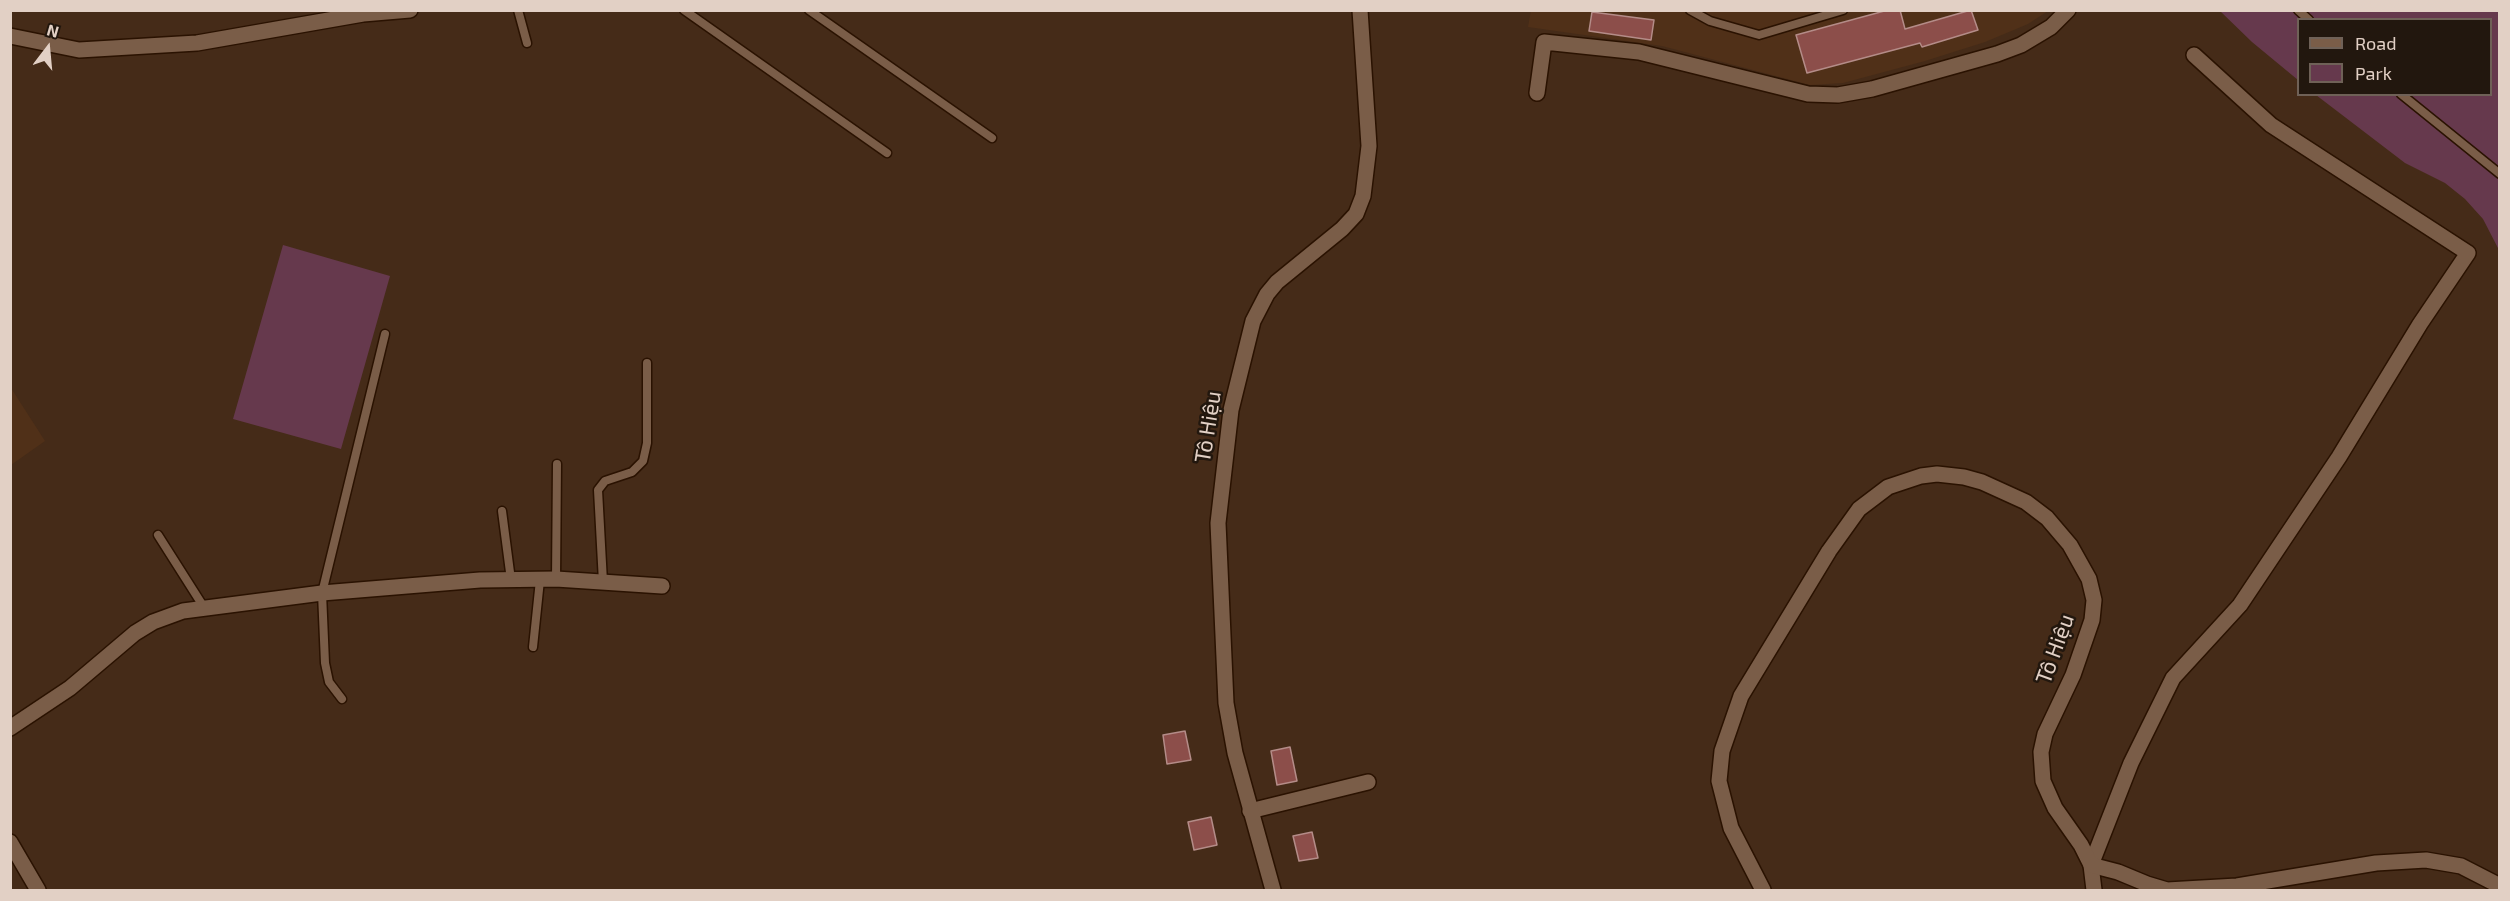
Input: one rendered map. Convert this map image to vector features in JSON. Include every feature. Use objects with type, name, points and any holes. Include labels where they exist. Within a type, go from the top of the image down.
[{"type":"street","points":[[10,36],[80,50],[197,43],[351,16],[410,10]]},
{"type":"street","name":"Tô Hiệu","points":[[1273,891],[1235,753],[1226,703],[1218,523],[1231,410],[1244,353],[1260,307],[1277,282],[1356,214],[1363,196],[1369,146],[1360,10]]},
{"type":"street","points":[[1537,93],[1544,42],[1639,52],[1808,94],[1838,95],[1872,89],[1998,54],[2021,45],[2051,27],[2068,10]]},
{"type":"street","points":[[2094,891],[2091,865],[2131,763],[2173,678],[2240,605],[2339,457],[2420,324],[2468,253],[2271,124],[2194,55]]},
{"type":"street","name":"Tô Hiệu","points":[[1763,891],[1731,828],[1719,782],[1722,750],[1741,696],[1829,551],[1859,509],[1888,487],[1921,476],[1937,474],[1982,482],[2026,502],[2048,518],[2070,545],[2089,579],[2094,600],[2092,620],[2073,675],[2045,734],[2041,752],[2043,781],[2055,808],[2081,845],[2091,865]]},
{"type":"street","points":[[10,728],[70,688],[135,633],[153,622],[183,611],[322,593],[480,580],[556,579],[662,586]]},
{"type":"street","points":[[1250,811],[1368,782]]},
{"type":"street","points":[[10,842],[38,891]]},
{"type":"street","points":[[2091,865],[2167,890],[2237,888],[2376,863],[2426,860],[2461,866],[2499,886]]},
{"type":"lane","points":[[518,10],[527,43]]},
{"type":"lane","points":[[684,10],[887,153]]},
{"type":"lane","points":[[809,10],[992,138]]},
{"type":"lane","points":[[1690,10],[1710,21],[1759,35],[1844,10]]},
{"type":"lane","points":[[2403,96],[2499,174]]},
{"type":"lane","points":[[342,699],[329,682],[325,663],[322,593],[386,334]]},
{"type":"lane","points":[[603,582],[598,490],[605,481],[632,472],[643,461],[647,443],[647,363]]},
{"type":"lane","points":[[556,579],[557,464]]},
{"type":"lane","points":[[502,511],[511,580]]},
{"type":"lane","points":[[158,535],[205,609]]},
{"type":"lane","points":[[533,647],[540,580]]},
{"type":"shaded area","points":[[1531,10],[2048,11],[2028,24],[1985,42],[1925,61],[1843,83],[1810,85],[1662,46],[1528,27]]},
{"type":"shaded area","points":[[11,388],[45,441],[10,465]]},
{"type":"green space","points":[[2220,11],[2499,11],[2499,250],[2483,219],[2465,199],[2445,183],[2405,163],[2317,96],[2492,96],[2492,18],[2297,18],[2297,79],[2252,42]]},
{"type":"green space","points":[[283,245],[390,276],[341,449],[233,419]]},
{"type":"building","points":[[1888,10],[1900,10],[1905,29],[1971,10],[1978,30],[1922,47],[1920,43],[1807,73],[1796,35]]},
{"type":"building","points":[[1592,12],[1654,20],[1651,40],[1589,31]]},
{"type":"building","points":[[1185,731],[1191,760],[1167,764],[1163,735]]},
{"type":"building","points":[[1290,747],[1297,781],[1277,785],[1271,751]]},
{"type":"building","points":[[1211,817],[1217,845],[1194,850],[1188,822]]},
{"type":"building","points":[[1312,832],[1318,858],[1299,861],[1293,836]]}]
